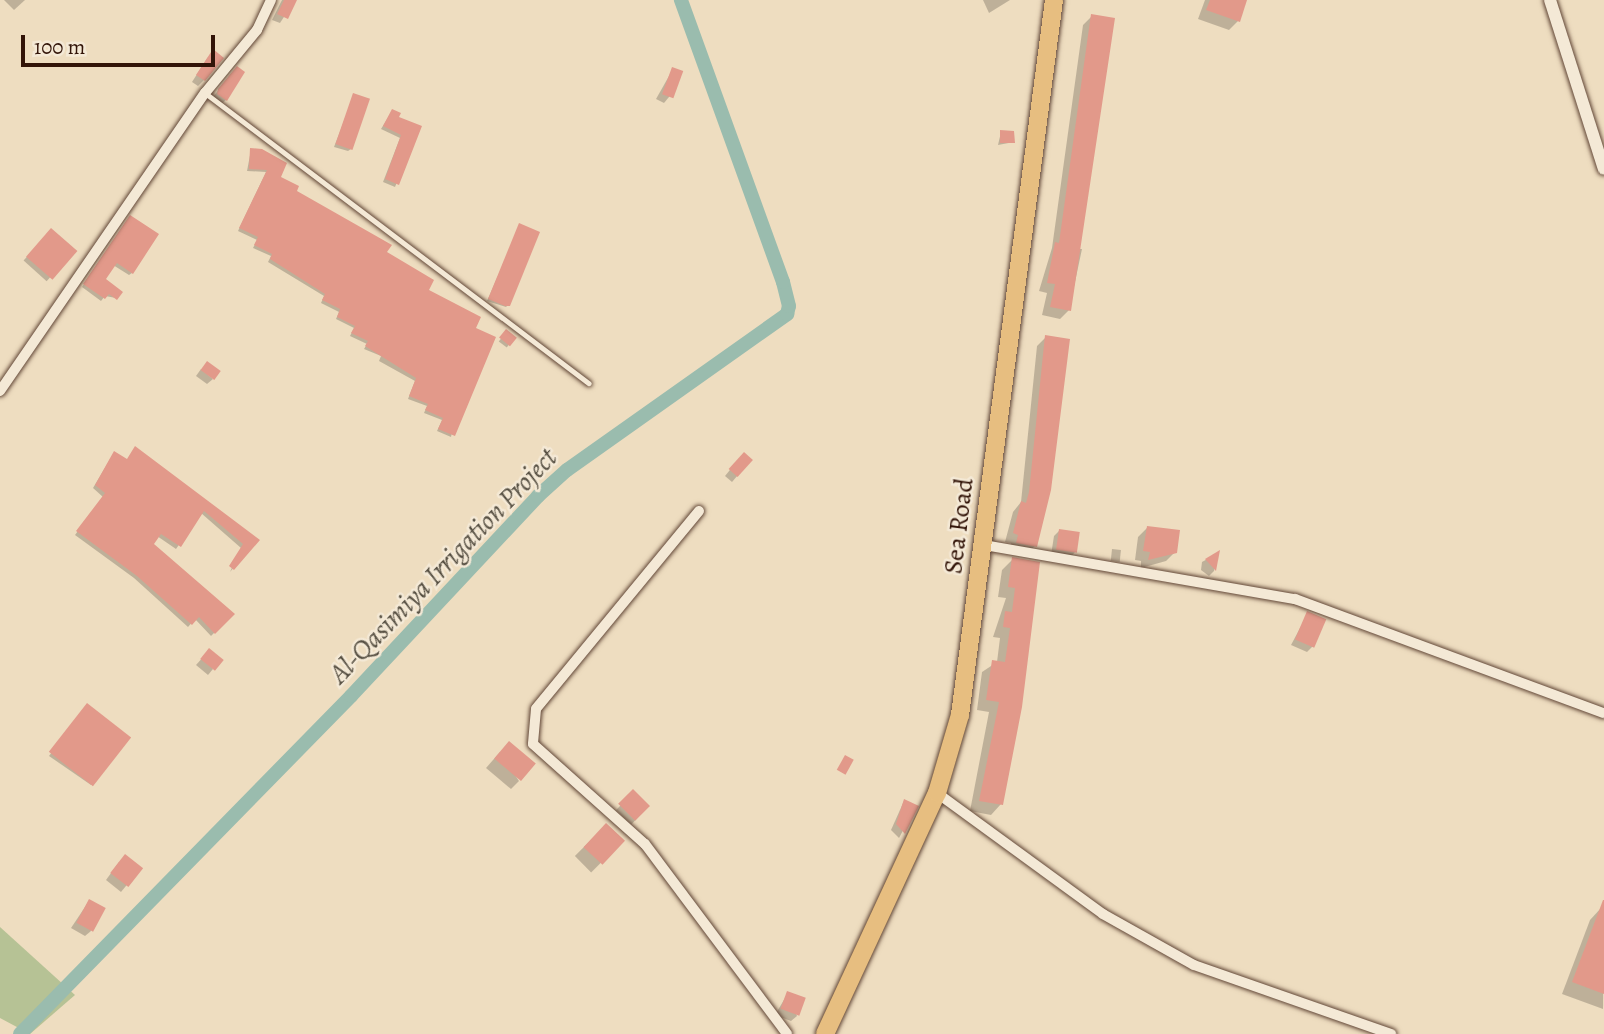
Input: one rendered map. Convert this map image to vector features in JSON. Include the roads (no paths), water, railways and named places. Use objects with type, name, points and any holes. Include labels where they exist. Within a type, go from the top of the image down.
[{"type":"highway","name":"Sea Road","points":[[825,1034],[937,793],[960,715],[1054,0]]},
{"type":"street","points":[[0,391],[205,93],[257,30],[271,0]]},
{"type":"street","points":[[1550,0],[1604,169]]},
{"type":"street","points":[[699,511],[536,709],[532,719],[533,744],[645,844],[788,1034]]},
{"type":"street","points":[[984,545],[1296,599],[1604,713]]},
{"type":"street","points":[[937,793],[1103,914],[1194,965],[1391,1034]]},
{"type":"lane","points":[[205,93],[589,383]]},
{"type":"waterway","name":"Al-Qasimiya Irrigation Project","points":[[20,1034],[351,696],[538,496],[567,470],[787,314],[789,306],[783,282],[681,0]]}]
